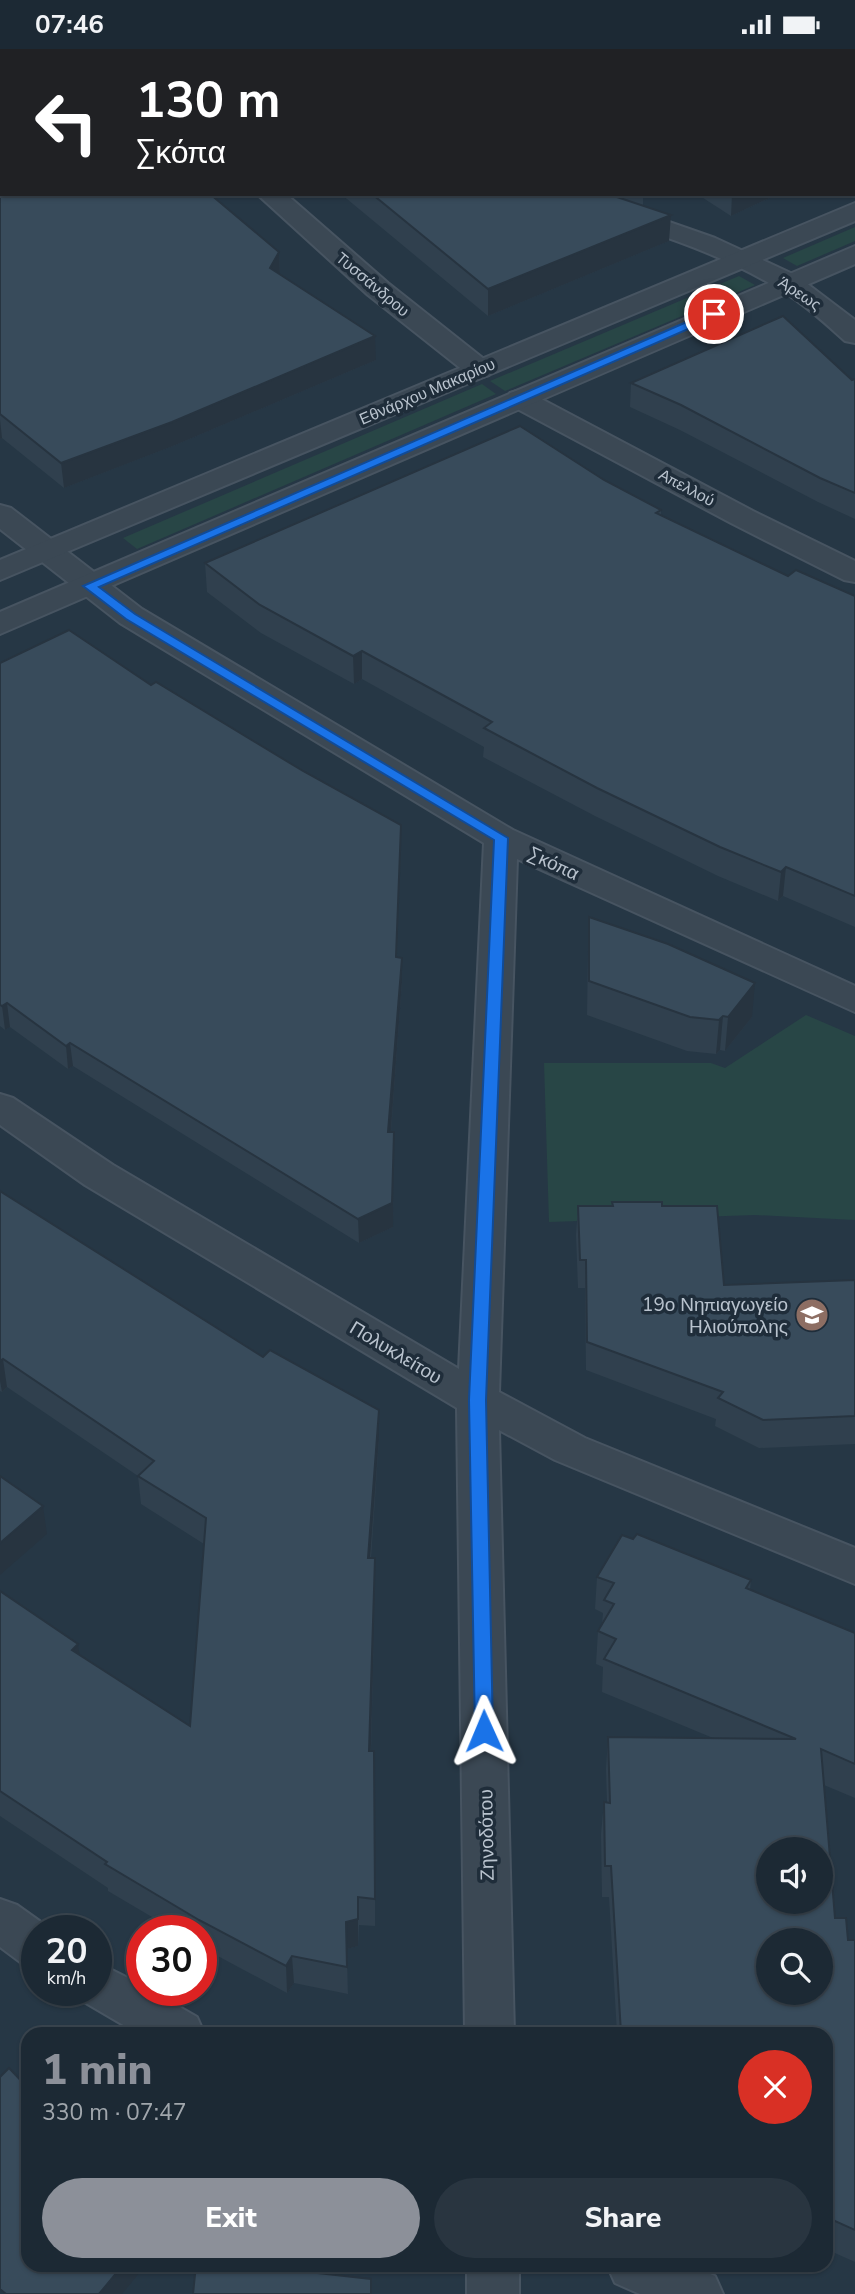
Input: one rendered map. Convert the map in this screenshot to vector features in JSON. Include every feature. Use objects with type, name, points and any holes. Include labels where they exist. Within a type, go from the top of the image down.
[{"type":"street","name":"Τυσσάνδρου","points":[[272,196],[378,289],[479,369]]},
{"type":"street","name":"Άρεως","points":[[568,196],[692,239],[740,259],[787,282],[817,302],[855,335]]},
{"type":"street","name":"Εθνάρχου Μακαρίου","points":[[0,571],[855,211]]},
{"type":"street","points":[[0,624],[855,254]]},
{"type":"street","name":"Απελλού","points":[[520,399],[742,517],[855,573]]},
{"type":"street","name":"Σκόπα","points":[[0,513],[131,617],[501,838],[855,1000]]},
{"type":"street","name":"Ζηνοδότου","points":[[490,2027],[478,1400],[501,838]]},
{"type":"street","name":"Πολυκλείτου","points":[[0,1107],[99,1175],[478,1400],[570,1448],[855,1567]]},
{"type":"street","points":[[0,1920],[21,1935]]},
{"type":"street","points":[[112,1993],[170,2027]]},
{"type":"street","points":[[493,2272],[493,2294]]},
{"type":"street","points":[[648,2272],[696,2294]]},
{"type":"green space","points":[[855,227],[855,241],[797,266],[783,258]]},
{"type":"green space","points":[[739,276],[755,285],[505,391],[490,381]]},
{"type":"green space","points":[[482,384],[496,394],[137,549],[123,538]]},
{"type":"green space","points":[[806,1015],[855,1036],[855,1220],[755,1215],[549,1222],[544,1063],[711,1063],[725,1068]]},
{"type":"building","points":[[0,196],[212,196],[279,252],[270,268],[375,336],[172,422],[61,463],[0,414]]},
{"type":"building","points":[[374,196],[614,196],[671,215],[488,289]]},
{"type":"building","points":[[783,316],[852,380],[855,379],[855,493],[820,478],[681,405],[631,383]]},
{"type":"building","points":[[520,426],[604,480],[661,510],[656,513],[788,576],[796,570],[855,596],[855,896],[786,867],[781,872],[720,847],[597,788],[484,728],[492,722],[362,651],[353,656],[260,605],[205,563]]},
{"type":"building","points":[[69,630],[151,685],[156,682],[303,771],[401,825],[396,957],[402,958],[388,1132],[394,1132],[392,1203],[358,1219],[70,1043],[66,1046],[7,1003],[0,1005],[0,663]]},
{"type":"building","points":[[589,917],[668,944],[755,983],[728,1017],[723,1016],[719,1020],[690,1017],[589,981]]},
{"type":"building","points":[[0,1191],[263,1357],[270,1350],[379,1410],[368,1558],[375,1558],[369,1751],[374,1751],[375,1899],[358,1897],[358,1919],[346,1922],[347,1967],[292,1956],[286,1966],[217,1930],[217,1915],[191,1915],[105,1864],[107,1862],[0,1791],[0,1591],[78,1644],[72,1650],[190,1726],[206,1518],[138,1476],[154,1461],[3,1359],[0,1361]]},
{"type":"building","points":[[612,1202],[717,1206],[724,1285],[855,1280],[855,1416],[763,1420],[718,1398],[723,1392],[587,1342],[586,1260],[580,1260],[578,1206],[613,1206]]},
{"type":"building","points":[[0,1476],[43,1506],[0,1543]]},
{"type":"building","points":[[637,1534],[751,1580],[746,1588],[855,1633],[855,1764],[821,1749],[828,1837],[756,1837],[756,1914],[833,1914],[833,1894],[835,1918],[846,1918],[848,1940],[855,1940],[855,2230],[833,2220],[833,2027],[621,2027],[611,1866],[605,1866],[604,1802],[610,1803],[608,1737],[796,1739],[604,1659],[616,1639],[598,1631],[614,1604],[604,1600],[614,1583],[597,1577],[622,1535],[633,1539]]},
{"type":"building","points":[[9,2068],[21,2081],[21,2272],[117,2272],[99,2294],[6,2294],[0,2289],[0,2077]]},
{"type":"building","points":[[195,2272],[308,2272],[371,2279],[371,2294],[193,2294]]},
{"type":"place","name":"19ο Νηπιαγωγείο Ηλιούπολης","points":[[812,1315]]},
{"type":"route","points":[[484,1731],[478,1400],[501,838],[131,617],[90,586],[714,314]]}]
